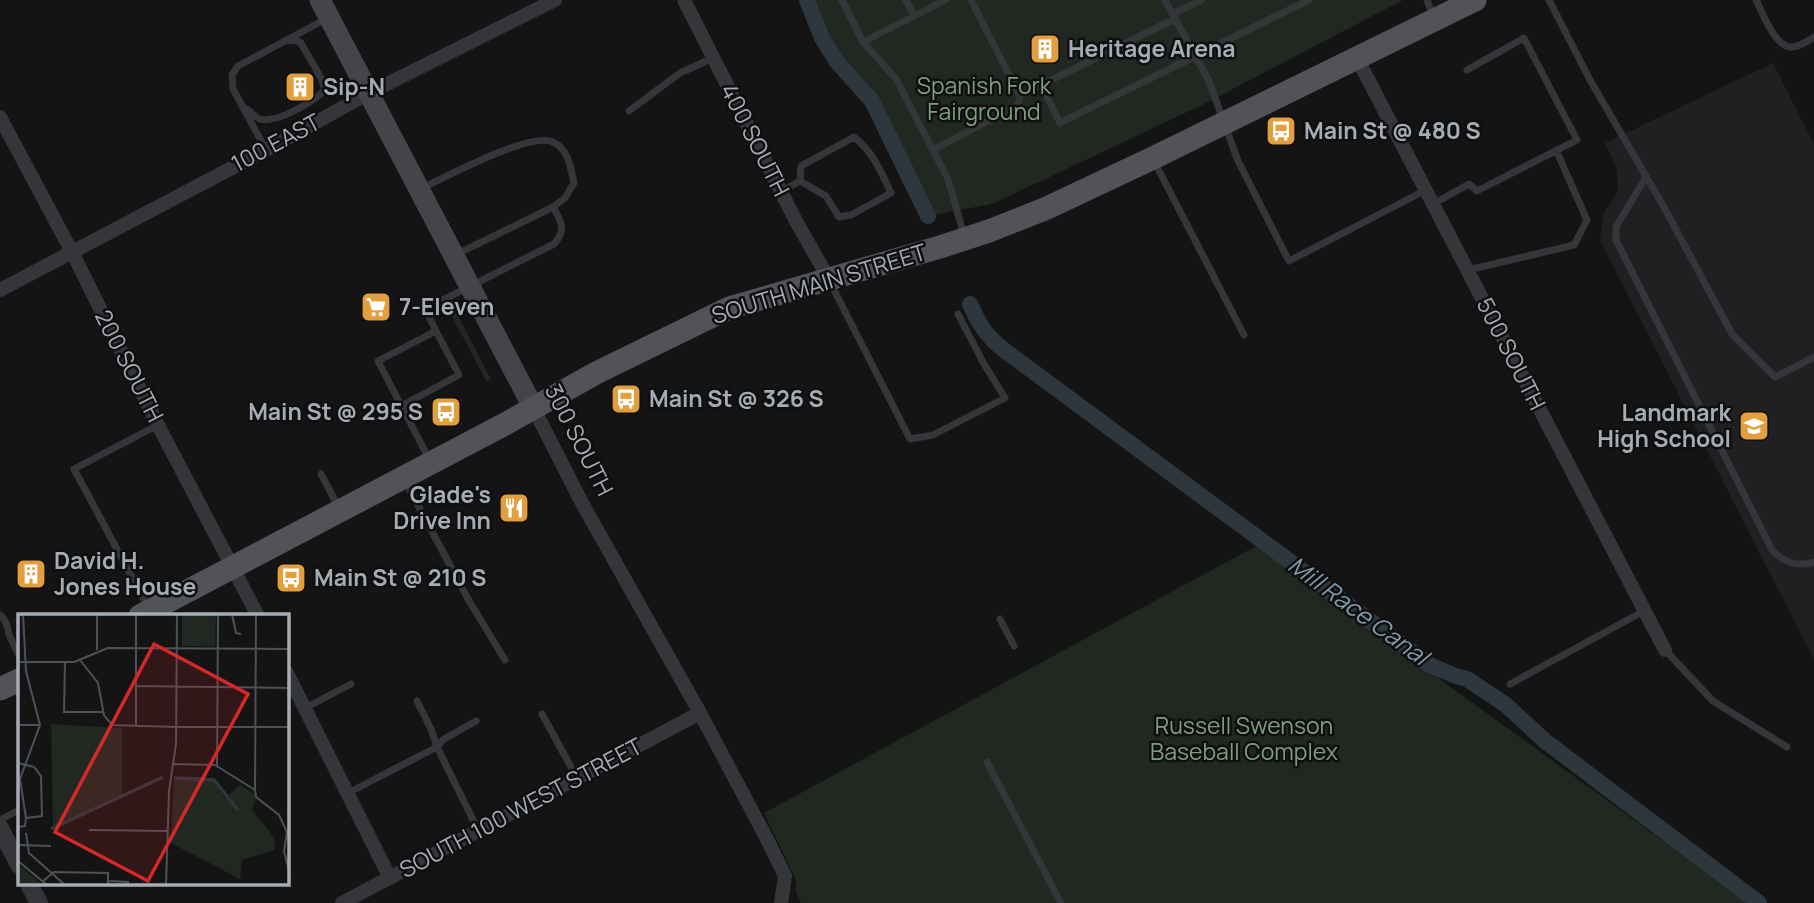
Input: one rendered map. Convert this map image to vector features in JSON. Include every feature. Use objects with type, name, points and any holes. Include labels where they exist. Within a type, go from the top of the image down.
[{"type":"main road","name":"SOUTH MAIN STREET","points":[[145,613],[651,345],[729,308],[965,239],[1047,208],[1357,58],[1431,10],[1475,0]]},
{"type":"main road","name":"300 SOUTH","points":[[325,9],[533,407]]},
{"type":"main road","points":[[0,689],[18,680]]},
{"type":"street","name":"100 EAST","points":[[0,290],[369,93],[555,0]]},
{"type":"street","name":"400 SOUTH","points":[[684,0],[781,192],[829,279]]},
{"type":"street","name":"500 SOUTH","points":[[1357,58],[1665,650]]},
{"type":"street","name":"200 SOUTH","points":[[0,117],[257,614]]},
{"type":"street","name":"300 SOUTH","points":[[533,407],[628,587],[767,839],[785,876],[781,903]]},
{"type":"street","points":[[289,677],[390,878]]},
{"type":"street","name":"SOUTH 100 WEST STREET","points":[[342,903],[699,713]]},
{"type":"street","points":[[0,828],[18,863]]},
{"type":"lane","points":[[842,0],[863,42],[896,79],[948,179],[965,239]]},
{"type":"lane","points":[[906,0],[914,16]]},
{"type":"lane","points":[[863,42],[946,0]]},
{"type":"lane","points":[[933,150],[1018,105],[1020,96],[971,0]]},
{"type":"lane","points":[[1164,0],[1209,81],[1238,161],[1289,261],[1426,190]]},
{"type":"lane","points":[[1020,96],[1202,0]]},
{"type":"lane","points":[[1041,85],[1060,123],[1309,0]]},
{"type":"lane","points":[[1549,0],[1590,80],[1732,334],[1775,377],[1814,357]]},
{"type":"lane","points":[[1756,0],[1774,36],[1787,46],[1795,47],[1814,37]]},
{"type":"lane","points":[[266,150],[233,89],[232,75],[238,66],[283,42],[325,9]]},
{"type":"lane","points":[[1433,204],[1469,184],[1477,191],[1577,140],[1524,38],[1467,70]]},
{"type":"lane","points":[[243,107],[260,119],[275,120],[318,97],[325,90],[301,43],[295,40],[283,42]]},
{"type":"lane","points":[[629,110],[680,73],[713,57]]},
{"type":"lane","points":[[854,137],[867,147],[875,159],[891,193],[851,215],[839,217],[826,196],[800,181],[801,166],[854,137]]},
{"type":"lane","points":[[419,190],[487,157],[535,141],[549,140],[556,143],[566,157],[574,183],[565,198],[553,207],[454,255]]},
{"type":"lane","points":[[1468,271],[1574,245],[1587,220],[1556,150]]},
{"type":"lane","points":[[1153,158],[1244,335]]},
{"type":"lane","points":[[1646,177],[1616,227],[1616,240],[1772,550],[1780,559],[1793,564],[1814,562]]},
{"type":"lane","points":[[781,192],[800,181]]},
{"type":"lane","points":[[401,406],[459,375],[425,309],[554,244],[562,233],[562,226],[553,207]]},
{"type":"lane","points":[[829,279],[910,439],[933,435],[1005,398],[958,314]]},
{"type":"lane","points":[[431,462],[378,361],[436,331]]},
{"type":"lane","points":[[145,613],[74,469],[158,425]]},
{"type":"lane","points":[[321,474],[340,509]]},
{"type":"lane","points":[[403,477],[468,598],[505,660]]},
{"type":"lane","points":[[1510,684],[1644,611]]},
{"type":"lane","points":[[0,615],[9,626],[10,636],[18,653]]},
{"type":"lane","points":[[1000,619],[1014,646]]},
{"type":"lane","points":[[0,623],[9,626]]},
{"type":"lane","points":[[1665,650],[1713,701],[1787,747]]},
{"type":"lane","points":[[305,709],[351,684]]},
{"type":"lane","points":[[417,701],[478,831]]},
{"type":"lane","points":[[541,714],[578,778]]},
{"type":"lane","points":[[348,793],[437,747],[444,739],[475,721]]},
{"type":"lane","points":[[987,762],[1061,903]]},
{"type":"lane","points":[[0,820],[15,812]]},
{"type":"shaded area","name":"Landmark High School","points":[[1773,63],[1814,144],[1814,660],[1600,240],[1604,212],[1618,192],[1617,170],[1605,143]]},
{"type":"green space","name":"Spanish Fork Fairground","points":[[807,0],[1403,0],[1204,104],[992,204],[928,216],[872,102],[837,62],[822,38]]},
{"type":"green space","points":[[454,308],[491,379],[487,382],[448,309]]},
{"type":"green space","name":"Russell Swenson Baseball Complex","points":[[1256,546],[1749,903],[801,903],[796,892],[796,880],[764,813]]},
{"type":"waterway","name":"Mill Race Canal","points":[[807,0],[822,38],[837,62],[872,101],[928,216]]},
{"type":"waterway","name":"Mill Race Canal","points":[[970,304],[992,340],[1004,350],[1430,665],[1467,679],[1506,705],[1545,741],[1759,903]]},
{"type":"place","name":"Heritage Arena","points":[[1045,49]]},
{"type":"place","name":"Sip-N","points":[[300,87]]},
{"type":"place","name":"Main St @ 480 S","points":[[1281,131]]},
{"type":"place","name":"7-Eleven","points":[[376,307]]},
{"type":"place","name":"Main St @ 326 S","points":[[626,399]]},
{"type":"place","name":"Main St @ 295 S","points":[[446,412]]},
{"type":"place","name":"Landmark High School","points":[[1754,426]]},
{"type":"place","name":"Glade's Drive Inn","points":[[514,508]]},
{"type":"place","name":"David H. Jones House","points":[[31,574]]},
{"type":"place","name":"Main St @ 210 S","points":[[291,578]]}]
